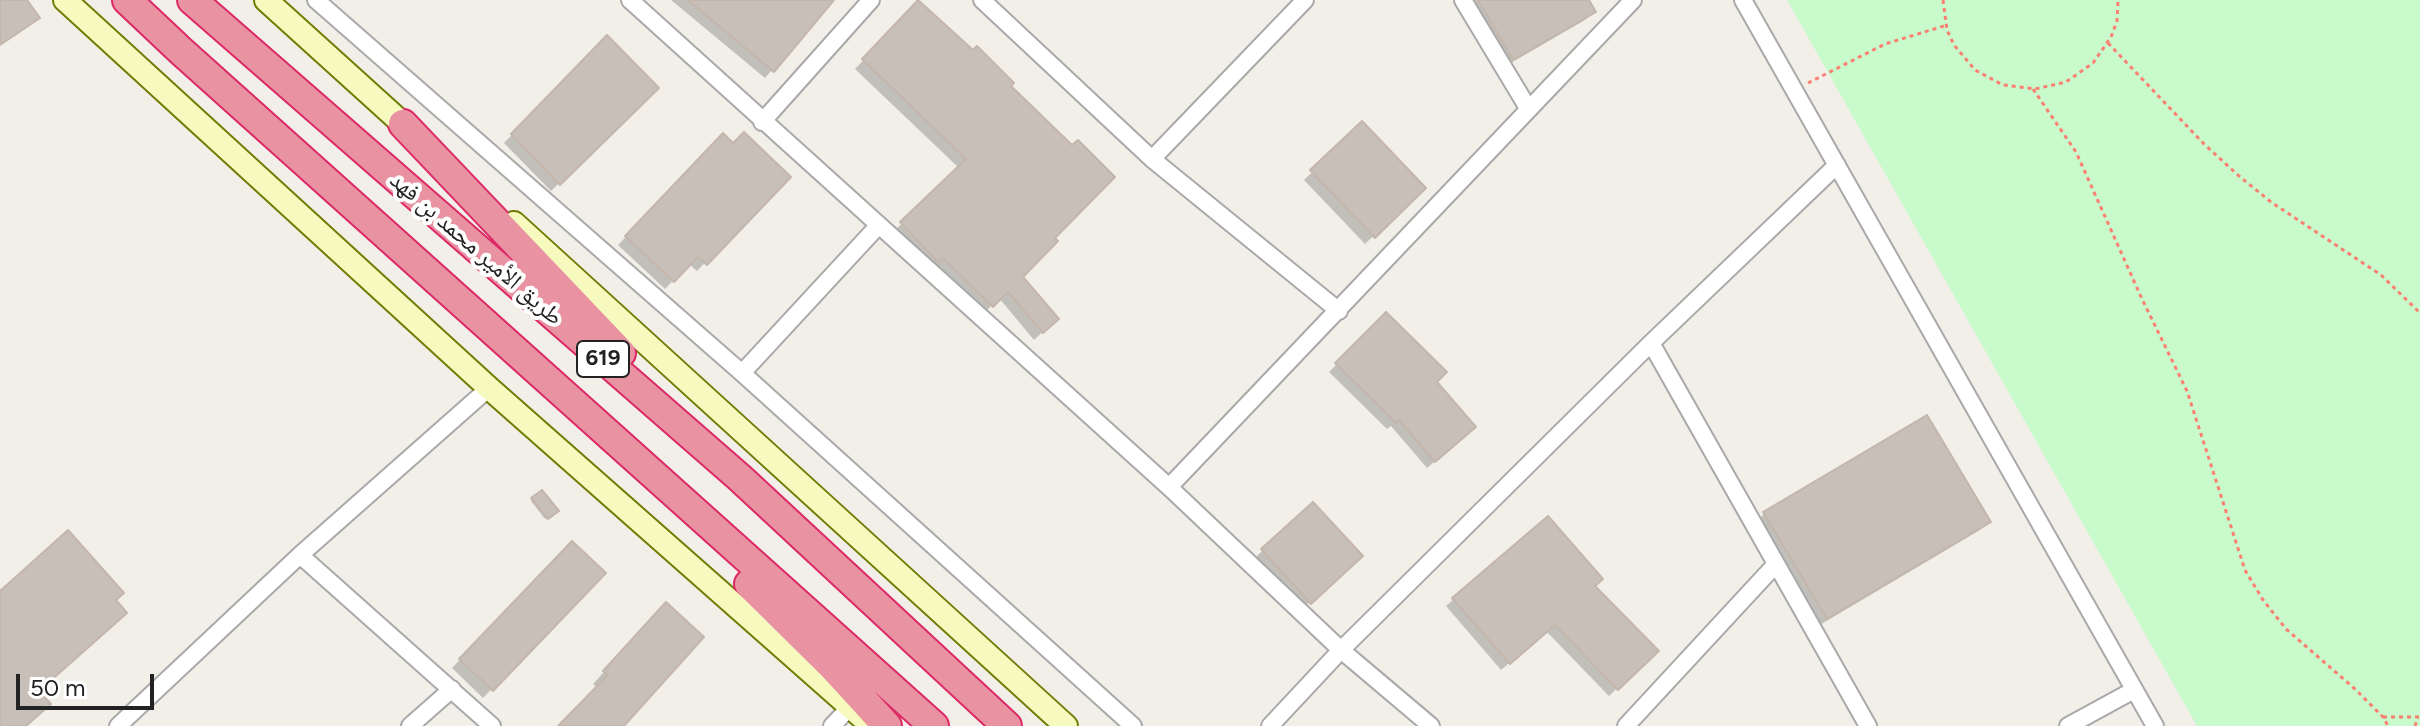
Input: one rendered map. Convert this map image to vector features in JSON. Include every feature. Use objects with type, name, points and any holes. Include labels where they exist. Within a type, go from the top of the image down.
[{"type":"highway","points":[[116,0],[181,51]]},
{"type":"highway","name":"طريق الأمير محمد بن فهد","points":[[127,0],[934,726]]},
{"type":"highway","name":"طريق الأمير محمد بن فهد","points":[[192,0],[740,478],[1007,726]]},
{"type":"highway","points":[[403,124],[740,478]]},
{"type":"highway","points":[[540,373],[833,667],[887,726]]},
{"type":"main road","points":[[65,0],[489,388],[872,726]]},
{"type":"main road","points":[[266,0],[735,422],[1066,726]]},
{"type":"street","points":[[316,0],[742,373],[1133,726]]},
{"type":"street","points":[[630,0],[1169,487],[1341,650],[1431,726]]},
{"type":"street","points":[[762,122],[871,0]]},
{"type":"street","points":[[982,0],[1152,159],[1339,311]]},
{"type":"street","points":[[1152,159],[1305,0]]},
{"type":"street","points":[[1463,0],[1528,108]]},
{"type":"street","points":[[1169,487],[1633,0]]},
{"type":"street","points":[[1743,0],[2155,726]]},
{"type":"street","points":[[1270,726],[1341,650],[1651,343],[1837,165]]},
{"type":"street","points":[[742,373],[878,226]]},
{"type":"street","points":[[1651,343],[1868,726]]},
{"type":"street","points":[[118,726],[300,555],[489,388]]},
{"type":"street","points":[[300,555],[492,726]]},
{"type":"street","points":[[1626,726],[1776,564]]},
{"type":"street","points":[[410,726],[452,689]]},
{"type":"street","points":[[2068,726],[2134,690]]},
{"type":"street","points":[[832,726],[850,707]]},
{"type":"path","points":[[1943,0],[1946,26],[1956,49],[1975,70],[2003,85],[2033,89],[2051,87],[2081,74],[2093,63],[2108,43],[2117,21],[2118,0]]},
{"type":"path","points":[[1794,91],[1885,44],[1946,26]]},
{"type":"path","points":[[2108,43],[2204,144],[2239,176],[2271,202],[2381,275],[2420,313]]},
{"type":"path","points":[[2033,89],[2076,152],[2187,391],[2245,570],[2286,629],[2355,689],[2388,726]]},
{"type":"path","points":[[2383,717],[2419,717],[2415,726]]},
{"type":"green space","points":[[1787,0],[2420,0],[2420,726],[2197,726]]},
{"type":"building","points":[[0,0],[27,0],[40,18],[0,45]]},
{"type":"building","points":[[688,0],[834,0],[774,72]]},
{"type":"building","points":[[918,0],[973,50],[977,46],[1014,83],[1011,86],[1072,145],[1078,140],[1115,177],[1055,238],[1058,241],[1023,277],[1059,319],[1043,333],[1008,292],[993,307],[943,258],[939,263],[900,222],[966,159],[862,59]]},
{"type":"building","points":[[1478,0],[1589,0],[1596,12],[1513,60]]},
{"type":"building","points":[[607,35],[659,88],[560,185],[511,134]]},
{"type":"building","points":[[1362,121],[1426,188],[1375,238],[1310,170]]},
{"type":"building","points":[[744,132],[791,177],[707,265],[698,257],[674,282],[625,236],[723,133],[733,143]]},
{"type":"building","points":[[1386,312],[1447,372],[1437,382],[1476,427],[1435,462],[1399,420],[1396,423],[1335,363]]},
{"type":"building","points":[[1927,415],[1991,522],[1827,619],[1763,512]]},
{"type":"building","points":[[542,490],[559,511],[548,519],[531,498]]},
{"type":"building","points":[[1313,502],[1363,556],[1311,604],[1261,549]]},
{"type":"building","points":[[1548,516],[1603,579],[1595,586],[1659,651],[1618,690],[1555,625],[1510,664],[1452,598]]},
{"type":"building","points":[[68,530],[124,593],[116,600],[127,613],[39,691],[51,704],[26,726],[0,726],[0,591]]},
{"type":"building","points":[[572,541],[606,573],[493,691],[459,659]]},
{"type":"building","points":[[666,602],[704,637],[624,726],[558,726],[608,675],[603,671]]}]
